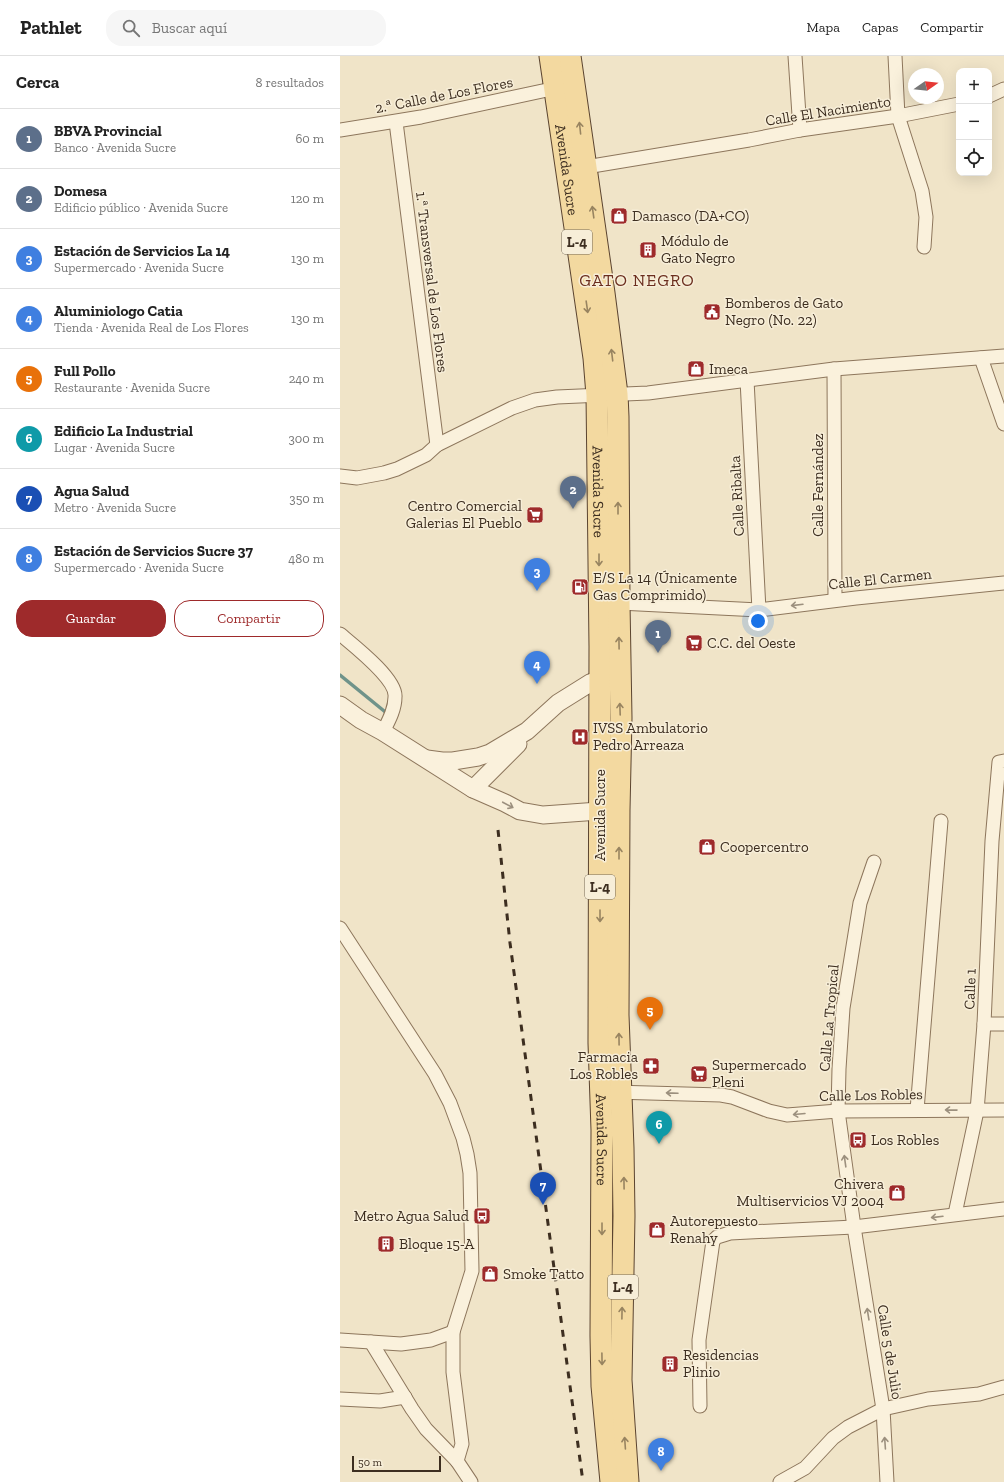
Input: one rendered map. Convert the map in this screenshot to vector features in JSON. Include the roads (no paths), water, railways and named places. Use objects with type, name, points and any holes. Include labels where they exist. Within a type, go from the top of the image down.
[{"type":"main road","name":"Avenida Sucre","points":[[550,56],[594,358],[607,395],[618,603],[599,811],[599,1043],[611,1092],[624,1216],[622,1380],[623,1422],[628,1482]]},
{"type":"main road","name":"Avenida Sucre","points":[[570,56],[604,293],[607,395],[610,682],[621,718],[618,1015],[611,1092],[602,1130],[602,1386],[611,1482]]},
{"type":"street","points":[[794,56],[800,130]]},
{"type":"street","points":[[895,56],[898,116],[922,191],[926,217],[924,247]]},
{"type":"street","name":"2.ª Calle de Los Flores","points":[[340,130],[396,122],[554,88],[575,85]]},
{"type":"street","points":[[992,95],[1004,89]]},
{"type":"street","name":"Calle El Nacimiento","points":[[586,166],[748,140],[800,130],[898,116],[956,105]]},
{"type":"street","name":"1.ª Transversal de Los Flores","points":[[396,122],[437,445]]},
{"type":"street","points":[[340,476],[357,478],[372,476],[397,469],[426,455],[437,445],[523,403],[535,400],[557,397],[648,393],[834,369],[1004,356]]},
{"type":"street","points":[[981,358],[1004,424]]},
{"type":"street","name":"Calle Fernández","points":[[834,369],[835,600]]},
{"type":"street","name":"Calle Ribalta","points":[[747,380],[759,610]]},
{"type":"street","name":"Calle El Carmen","points":[[618,603],[759,610],[835,600],[1004,582]]},
{"type":"street","points":[[340,634],[378,668],[393,687],[396,698],[390,718],[383,732]]},
{"type":"street","points":[[424,758],[448,761],[478,757],[490,753],[527,731],[558,704],[590,683],[598,680],[610,682]]},
{"type":"street","points":[[340,705],[361,720],[383,732],[467,786],[520,811],[542,815],[599,811]]},
{"type":"street","points":[[467,786],[515,748],[527,731]]},
{"type":"street","points":[[467,786],[463,773],[467,764],[478,757]]},
{"type":"street","name":"Calle 1","points":[[955,1214],[977,1110],[999,823],[1002,762]]},
{"type":"street","points":[[917,1110],[941,821]]},
{"type":"street","name":"Calle La Tropical","points":[[854,1227],[838,1110],[839,1069],[843,1008],[860,903],[874,862]]},
{"type":"street","points":[[340,928],[435,1074],[450,1103],[463,1138],[470,1173],[472,1271],[453,1332],[453,1372],[462,1444],[457,1461]]},
{"type":"street","points":[[984,1024],[1004,1024]]},
{"type":"street","name":"Calle Los Robles","points":[[611,1092],[721,1095],[732,1097],[769,1111],[787,1115],[838,1110],[1004,1110]]},
{"type":"street","points":[[700,1406],[698,1340],[713,1241],[717,1237],[730,1233],[854,1227],[1004,1209]]},
{"type":"street","name":"Calle 5 de Julio","points":[[854,1227],[882,1410],[887,1482]]},
{"type":"street","points":[[340,1340],[400,1344],[416,1343],[431,1340],[453,1332]]},
{"type":"street","points":[[371,1342],[426,1429],[457,1461],[471,1482]]},
{"type":"street","points":[[780,1482],[805,1468],[833,1438],[848,1427],[882,1410],[928,1399],[979,1394],[1004,1387]]},
{"type":"street","points":[[340,1399],[380,1400],[405,1397]]},
{"type":"waterway","points":[[340,675],[389,715]]},
{"type":"railway","points":[[498,830],[510,943],[583,1482]]},
{"type":"place","name":"Damasco (DA+CO)","points":[[619,216]]},
{"type":"place","name":"Módulo de Gato Negro","points":[[648,250]]},
{"type":"place","name":"Bomberos de Gato Negro (No. 22)","points":[[712,312]]},
{"type":"place","name":"Imeca","points":[[696,369]]},
{"type":"place","name":"Domesa","points":[[573,509]]},
{"type":"place","name":"Centro Comercial Galerias El Pueblo","points":[[535,515]]},
{"type":"place","name":"E/S La 14 (Únicamente Gas Comprimido)","points":[[580,587]]},
{"type":"place","name":"Estación de Servicios La 14","points":[[537,591]]},
{"type":"place","name":"C.C. del Oeste","points":[[694,643]]},
{"type":"place","name":"BBVA Provincial","points":[[658,653]]},
{"type":"place","name":"Aluminiologo Catia","points":[[537,684]]},
{"type":"place","name":"IVSS Ambulatorio Pedro Arreaza","points":[[580,737]]},
{"type":"place","name":"Coopercentro","points":[[707,847]]},
{"type":"place","name":"Full Pollo","points":[[650,1030]]},
{"type":"place","name":"Farmacia Los Robles","points":[[651,1066]]},
{"type":"place","name":"Supermercado Pleni","points":[[699,1074]]},
{"type":"place","name":"Los Robles","points":[[858,1140]]},
{"type":"place","name":"Edificio La Industrial","points":[[659,1144]]},
{"type":"place","name":"Chivera Multiservicios VJ 2004","points":[[897,1193]]},
{"type":"place","name":"Agua Salud","points":[[543,1205]]},
{"type":"place","name":"Metro Agua Salud","points":[[482,1216]]},
{"type":"place","name":"Autorepuesto Renahy","points":[[657,1230]]},
{"type":"place","name":"Bloque 15-A","points":[[386,1244]]},
{"type":"place","name":"Smoke Tatto","points":[[490,1274]]},
{"type":"place","name":"Residencias Plinio","points":[[670,1364]]},
{"type":"place","name":"Estación de Servicios Sucre 37","points":[[661,1471]]},
{"type":"district","name":"GATO NEGRO","points":[[637,280]]}]
